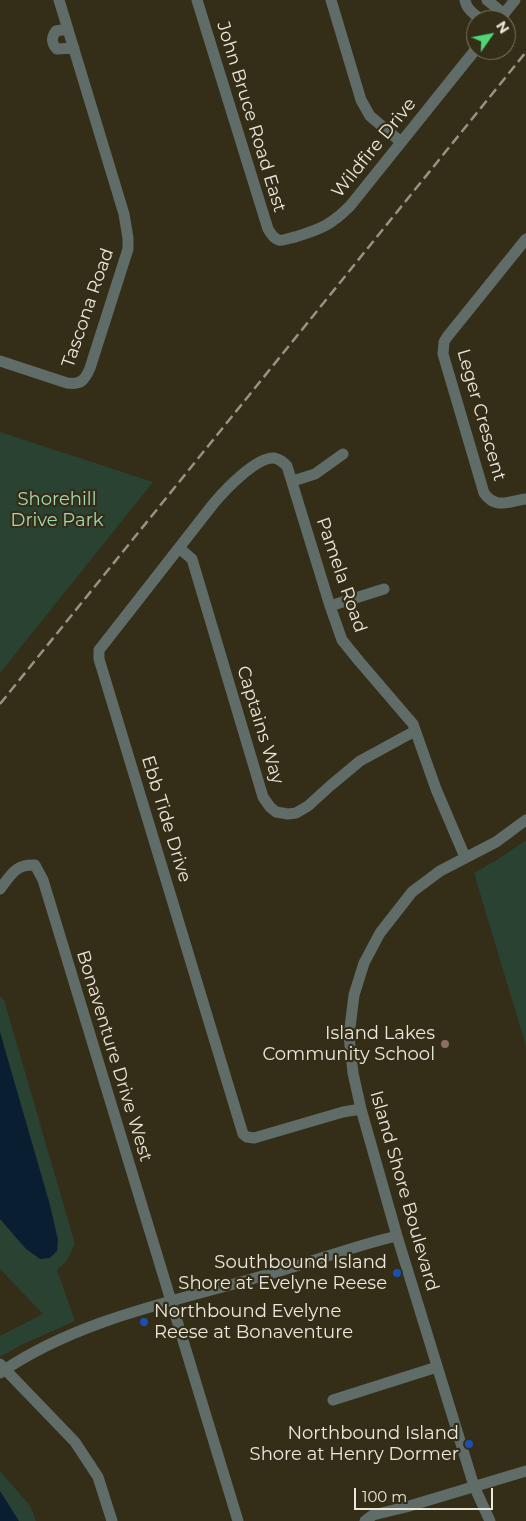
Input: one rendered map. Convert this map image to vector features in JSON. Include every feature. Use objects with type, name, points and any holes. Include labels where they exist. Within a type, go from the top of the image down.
[{"type":"street","name":"Tascona Road","points":[[0,360],[68,383],[75,384],[86,378],[126,256],[128,238],[126,223],[59,0]]},
{"type":"street","name":"John Bruce Road East","points":[[197,0],[268,230],[278,240]]},
{"type":"street","points":[[331,0],[362,100],[370,116],[401,142]]},
{"type":"street","points":[[487,0],[496,10]]},
{"type":"street","points":[[507,10],[515,0]]},
{"type":"street","points":[[68,29],[56,32],[53,35],[52,41],[57,49],[74,48]]},
{"type":"street","name":"Wildfire Drive","points":[[278,240],[317,230],[334,221],[350,206],[467,60]]},
{"type":"street","name":"Leger Crescent","points":[[526,239],[447,337],[443,346],[443,354],[484,493],[489,500],[499,504],[526,500]]},
{"type":"street","points":[[292,481],[315,474],[343,454]]},
{"type":"street","name":"Pamela Road","points":[[277,458],[287,466],[342,640],[408,717],[436,789],[466,856]]},
{"type":"street","name":"Ebb Tide Drive","points":[[277,458],[260,462],[235,481],[214,503],[102,645],[99,650],[99,659],[243,1134],[254,1138],[343,1112],[361,1109]]},
{"type":"street","name":"Captains Way","points":[[179,548],[192,559],[263,797],[276,812],[288,814],[302,810],[360,762],[415,731]]},
{"type":"street","points":[[330,606],[384,589]]},
{"type":"street","name":"Island Shore Boulevard","points":[[490,1521],[474,1486],[397,1236],[361,1109],[353,1073],[350,1036],[354,995],[364,963],[380,933],[412,892],[440,871],[496,842],[526,820]]},
{"type":"street","name":"Bonaventure Drive West","points":[[0,889],[16,868],[24,864],[35,865],[43,880],[171,1301]]},
{"type":"street","points":[[112,1521],[98,1477],[75,1442],[2,1369],[103,1321],[397,1236]]},
{"type":"street","points":[[171,1301],[238,1521]]},
{"type":"street","points":[[333,1400],[437,1367]]},
{"type":"street","points":[[365,1521],[372,1515],[526,1471]]},
{"type":"green space","name":"Shorehill Drive Park","points":[[0,432],[153,482],[0,673]]},
{"type":"green space","points":[[526,840],[526,1046],[474,873]]},
{"type":"green space","points":[[0,996],[4,1000],[75,1244],[67,1260],[57,1270],[75,1321],[21,1345],[0,1357],[0,1336],[43,1314],[0,1269]]},
{"type":"green space","points":[[0,1471],[31,1507],[36,1521],[0,1521]]},
{"type":"water","points":[[0,1032],[50,1205],[58,1240],[57,1251],[50,1258],[40,1259],[26,1249],[0,1219]]},
{"type":"water","points":[[0,1491],[19,1521],[0,1521]]},
{"type":"railway","points":[[0,704],[526,52]]},
{"type":"place","name":"Island Lakes Community School","points":[[445,1044]]},
{"type":"place","name":"Southbound Island Shore at Evelyne Reese","points":[[397,1273]]},
{"type":"place","name":"Northbound Evelyne Reese at Bonaventure","points":[[144,1322]]},
{"type":"place","name":"Northbound Island Shore at Henry Dormer","points":[[469,1444]]}]
